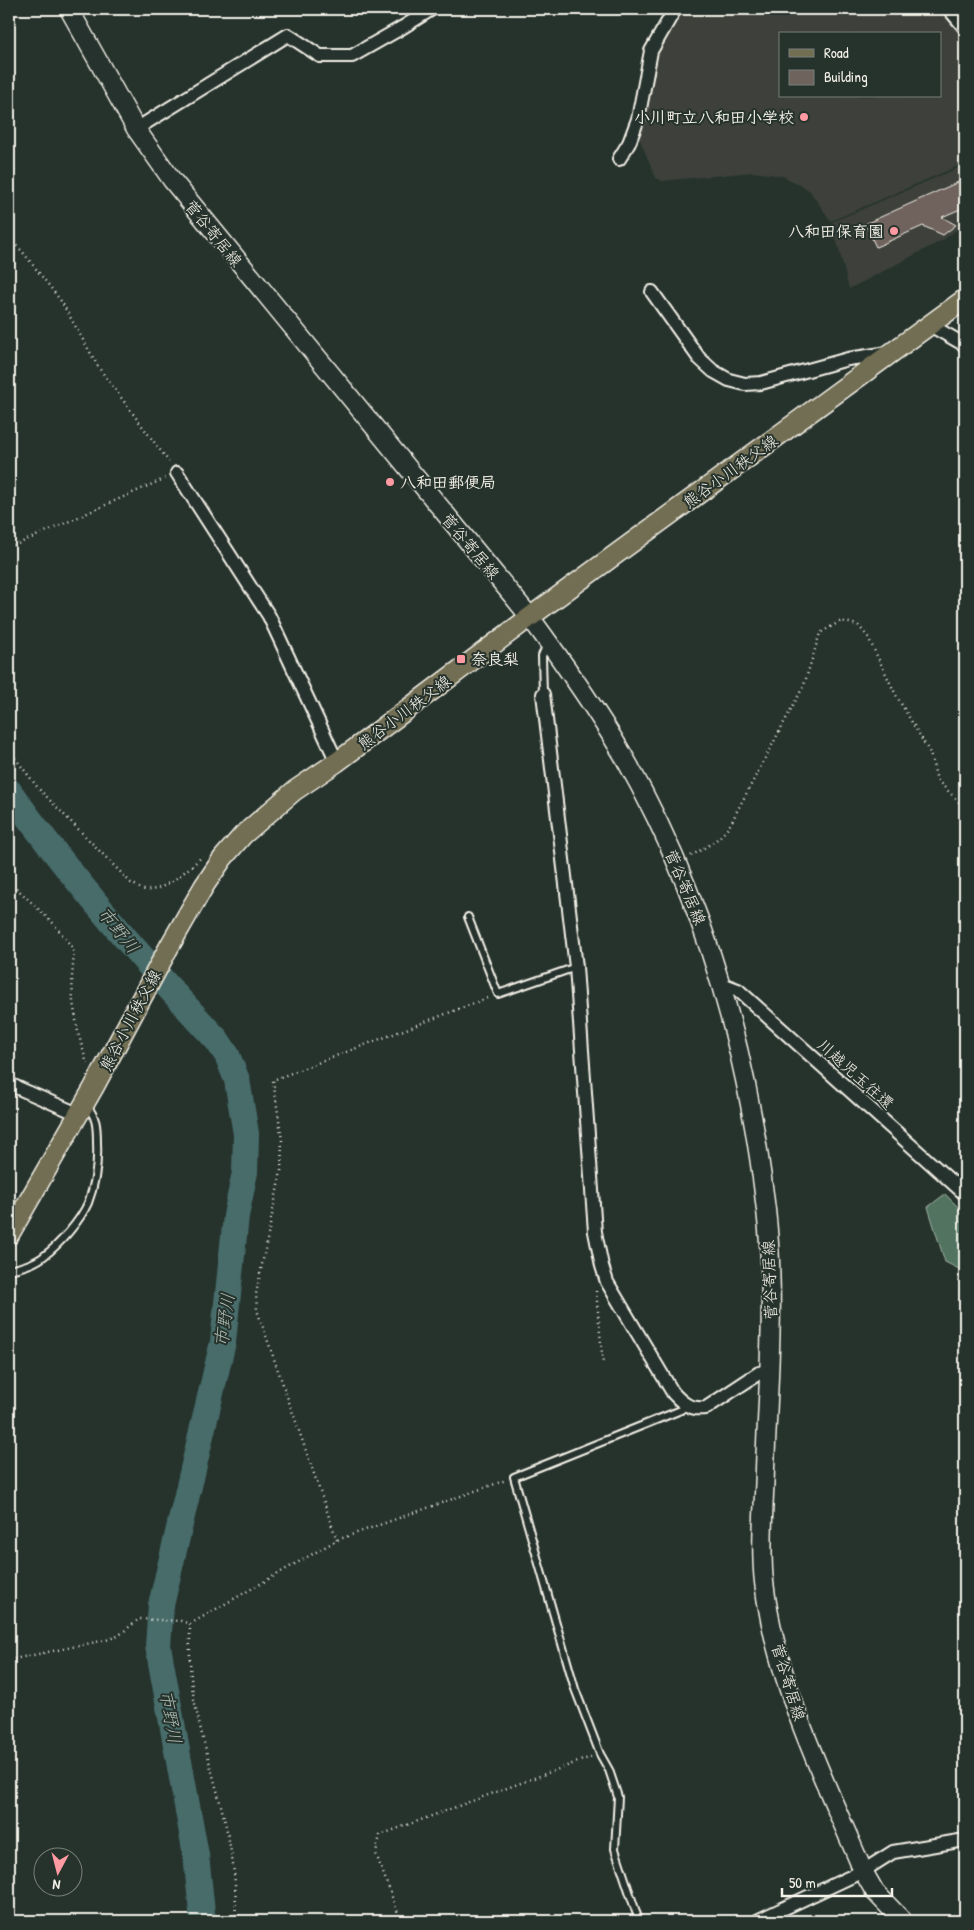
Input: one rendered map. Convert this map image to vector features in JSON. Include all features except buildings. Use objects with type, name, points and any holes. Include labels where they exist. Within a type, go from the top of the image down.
[{"type":"main road","name":"菅谷寄居線","points":[[69,9],[136,130],[172,180],[530,617],[548,642],[624,757],[677,864],[702,924],[722,984],[748,1093],[766,1209],[772,1304],[763,1536],[764,1582],[776,1644],[796,1711],[863,1871],[876,1892],[903,1921]]},
{"type":"main road","name":"熊谷小川秩父線","points":[[9,1235],[94,1087],[204,886],[223,858],[243,835],[294,790],[337,762],[530,617],[965,299]]},
{"type":"street","points":[[136,130],[288,35],[320,56],[352,56],[432,9]]},
{"type":"street","points":[[619,159],[638,119],[651,51],[675,9]]},
{"type":"street","points":[[950,9],[965,28]]},
{"type":"street","points":[[652,292],[699,358],[728,380],[745,384],[761,383],[848,359],[892,353]]},
{"type":"street","points":[[930,325],[965,345]]},
{"type":"street","points":[[173,475],[269,616],[337,762]]},
{"type":"street","points":[[544,694],[576,967],[595,1232],[607,1282],[674,1393],[686,1406],[698,1409],[706,1408],[759,1373],[769,1371]]},
{"type":"street","name":"川越児玉往還","points":[[722,984],[738,990],[965,1194]]},
{"type":"street","points":[[9,1084],[81,1109]]},
{"type":"street","points":[[757,1921],[863,1871],[893,1852],[965,1840]]},
{"type":"lane","points":[[544,694],[542,656],[548,642]]},
{"type":"lane","points":[[468,917],[498,994],[576,967]]},
{"type":"lane","points":[[9,1270],[43,1258],[68,1233],[88,1204],[98,1157],[97,1130],[94,1114],[81,1109]]},
{"type":"lane","points":[[949,1179],[965,1182]]},
{"type":"lane","points":[[639,1921],[616,1849],[618,1797],[609,1770],[600,1754],[575,1689],[514,1476],[681,1410],[686,1406]]},
{"type":"path","points":[[9,239],[22,251],[61,301],[99,368],[173,475],[9,548]]},
{"type":"path","points":[[677,864],[720,839],[731,826],[736,813],[804,685],[820,634],[841,622],[858,626],[868,636],[896,694],[930,753],[937,780],[965,808]]},
{"type":"path","points":[[9,750],[38,788],[131,882],[143,890],[157,889],[177,878],[207,853]]},
{"type":"path","points":[[9,881],[54,924],[71,946],[74,953],[72,977],[73,1002],[78,1032],[94,1087]]},
{"type":"path","points":[[337,1540],[257,1310],[256,1294],[280,1171],[282,1140],[273,1080],[498,994]]},
{"type":"path","points":[[594,1285],[603,1364]]},
{"type":"path","points":[[9,1660],[106,1640],[118,1636],[139,1619],[181,1621],[190,1624],[337,1540],[514,1476]]},
{"type":"path","points":[[190,1624],[190,1666],[193,1694],[230,1849],[236,1908],[235,1921]]},
{"type":"path","points":[[401,1921],[376,1854],[380,1835],[600,1754]]},
{"type":"shaded area","name":"小川町立八和田小学校","points":[[681,9],[940,9],[948,15],[962,39],[965,51],[965,163],[831,221],[809,190],[783,176],[753,172],[662,181],[656,178],[639,138],[654,51]]},
{"type":"shaded area","name":"八和田保育園","points":[[965,165],[965,223],[943,240],[849,289],[832,222]]},
{"type":"green space","points":[[945,1194],[965,1214],[965,1272],[945,1262],[928,1207]]},
{"type":"waterway","name":"市野川","points":[[9,791],[109,919],[217,1040],[227,1055],[237,1080],[246,1134],[245,1172],[236,1216],[223,1342],[161,1605],[158,1646],[196,1855],[203,1921]]},
{"type":"place","name":"小川町立八和田小学校","points":[[804,117]]},
{"type":"place","name":"八和田保育園","points":[[894,231]]},
{"type":"place","name":"八和田郵便局","points":[[390,482]]},
{"type":"place","name":"奈良梨","points":[[461,659]]}]
